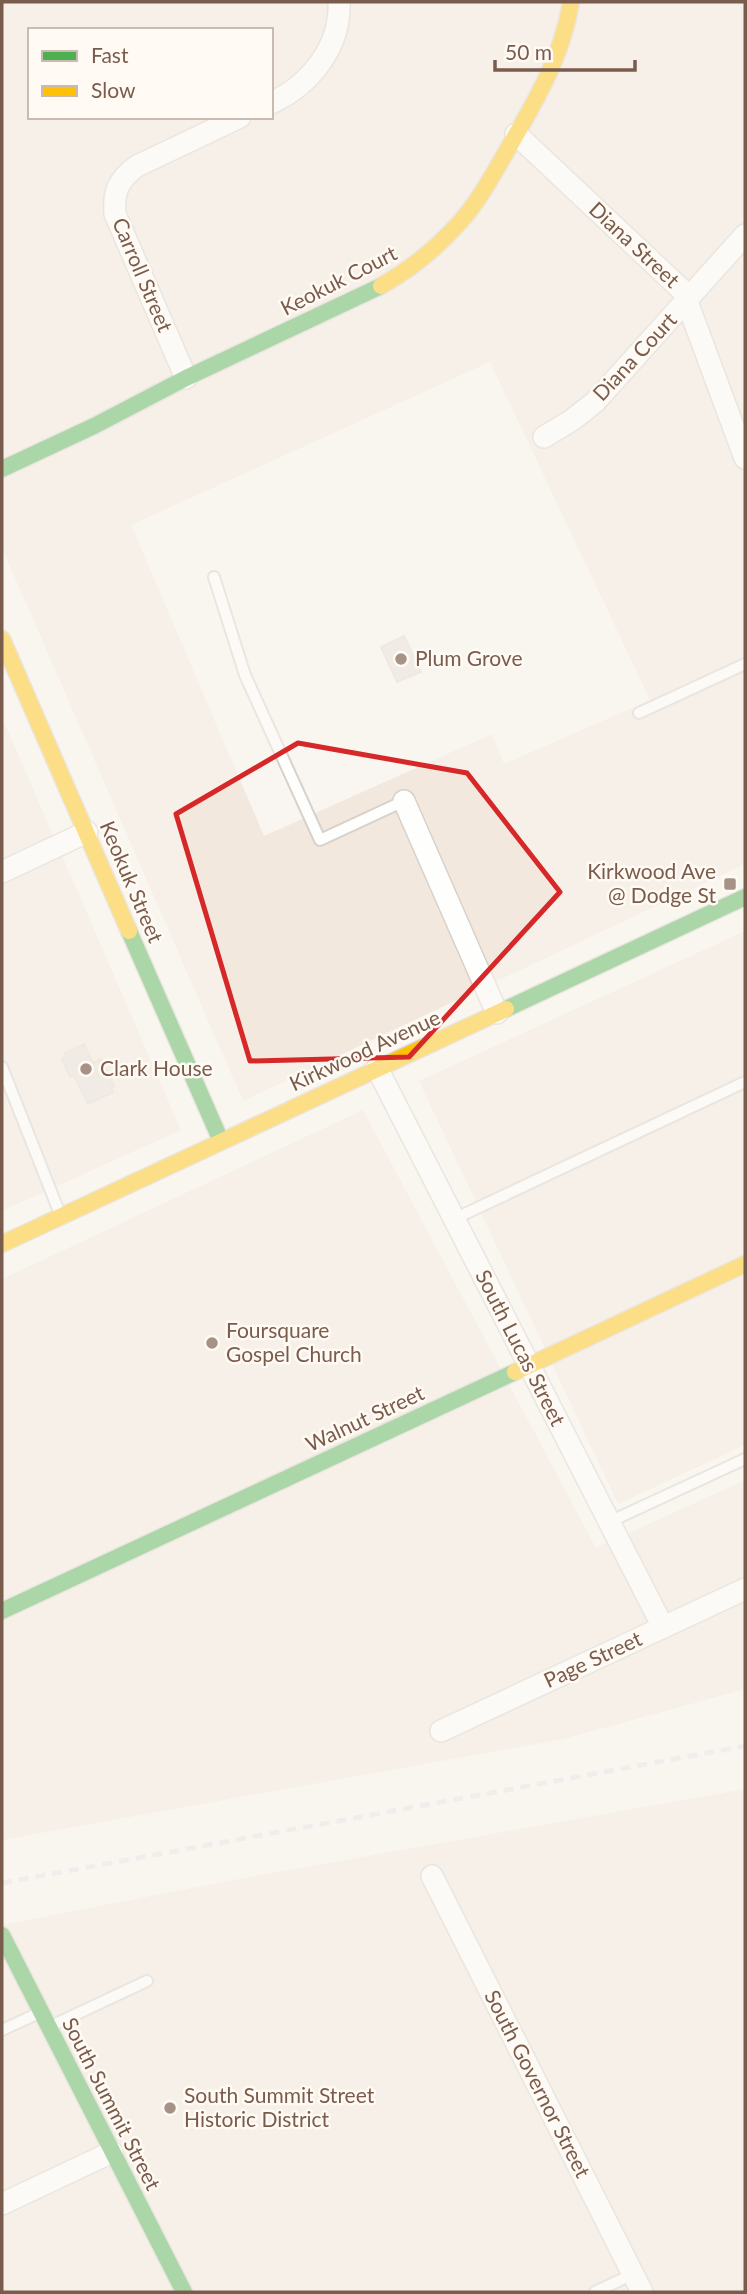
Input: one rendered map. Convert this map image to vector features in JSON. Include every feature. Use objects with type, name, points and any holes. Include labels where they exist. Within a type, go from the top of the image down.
[{"type":"street","points":[[273,102],[295,89],[316,69],[328,50],[336,29],[339,2]]},
{"type":"street","name":"Keokuk Court","points":[[2,469],[94,426],[186,378],[380,288],[438,247],[462,222],[477,201],[547,79],[561,46],[571,2]]},
{"type":"street","name":"Carroll Street","points":[[186,378],[115,214],[114,199],[117,186],[124,175],[137,166],[236,119]]},
{"type":"street","name":"Diana Street","points":[[516,134],[683,291],[745,458]]},
{"type":"street","name":"Diana Court","points":[[544,437],[595,402],[745,235]]},
{"type":"street","name":"Keokuk Street","points":[[2,639],[221,1141]]},
{"type":"street","points":[[404,801],[497,1013]]},
{"type":"street","points":[[2,872],[87,832]]},
{"type":"street","name":"Kirkwood Avenue","points":[[2,1244],[745,897]]},
{"type":"street","name":"South Lucas Street","points":[[377,1068],[663,1627]]},
{"type":"street","name":"Walnut Street","points":[[2,1611],[745,1264]]},
{"type":"street","name":"Page Street","points":[[441,1731],[745,1589]]},
{"type":"street","name":"South Governor Street","points":[[432,1876],[638,2283]]},
{"type":"street","name":"South Summit Street","points":[[5,1942],[184,2292]]},
{"type":"street","points":[[2,2204],[112,2152]]},
{"type":"lane","points":[[214,577],[245,675],[320,840],[404,801]]},
{"type":"lane","points":[[639,713],[745,664]]},
{"type":"lane","points":[[2,1067],[61,1216]]},
{"type":"lane","points":[[454,1219],[745,1082]]},
{"type":"lane","points":[[610,1522],[745,1460]]},
{"type":"lane","points":[[2,2031],[45,2020],[148,1981]]},
{"type":"lane","points":[[595,2292],[638,2283]]},
{"type":"highlighted area","points":[[298,743],[467,773],[560,892],[409,1057],[250,1061],[176,814]]},
{"type":"shaded area","points":[[2,2],[745,2],[745,864],[243,1101],[2,548]],"holes":[[[490,362],[650,700],[504,764],[492,734],[264,836],[131,525]]]},
{"type":"shaded area","points":[[2,717],[181,1130],[2,1211]]},
{"type":"shaded area","points":[[745,931],[745,1445],[618,1504],[419,1081]]},
{"type":"shaded area","points":[[363,1110],[596,1548],[745,1480],[745,1689],[564,1739],[2,1840],[2,1279]]},
{"type":"shaded area","points":[[745,1789],[745,2292],[2,2292],[2,1925],[233,1880]]},
{"type":"building","name":"Plum Grove","points":[[404,636],[421,672],[397,682],[381,647]]},
{"type":"building","name":"Clark House","points":[[84,1044],[93,1063],[101,1059],[114,1086],[111,1088],[113,1092],[88,1104],[74,1075],[70,1077],[62,1059],[66,1057],[65,1053]]},
{"type":"railway","points":[[2,1883],[745,1746]]},
{"type":"traffic: fast","points":[[2,469],[381,286]]},
{"type":"traffic: fast","points":[[506,1009],[745,897]]},
{"type":"traffic: fast","points":[[129,931],[221,1141]]},
{"type":"traffic: fast","points":[[2,1611],[515,1372]]},
{"type":"traffic: fast","points":[[2,1935],[184,2292]]},
{"type":"traffic: slow","points":[[381,286],[442,241],[478,198],[545,81],[561,43],[571,2]]},
{"type":"traffic: slow","points":[[2,639],[129,931]]},
{"type":"traffic: slow","points":[[2,1244],[506,1009]]},
{"type":"traffic: slow","points":[[515,1372],[745,1264]]},
{"type":"place","name":"Plum Grove","points":[[401,659]]},
{"type":"place","name":"Kirkwood Ave @ Dodge St","points":[[730,884]]},
{"type":"place","name":"Clark House","points":[[86,1069]]},
{"type":"place","name":"Foursquare Gospel Church","points":[[212,1343]]},
{"type":"place","name":"South Summit Street Historic District","points":[[170,2108]]}]
